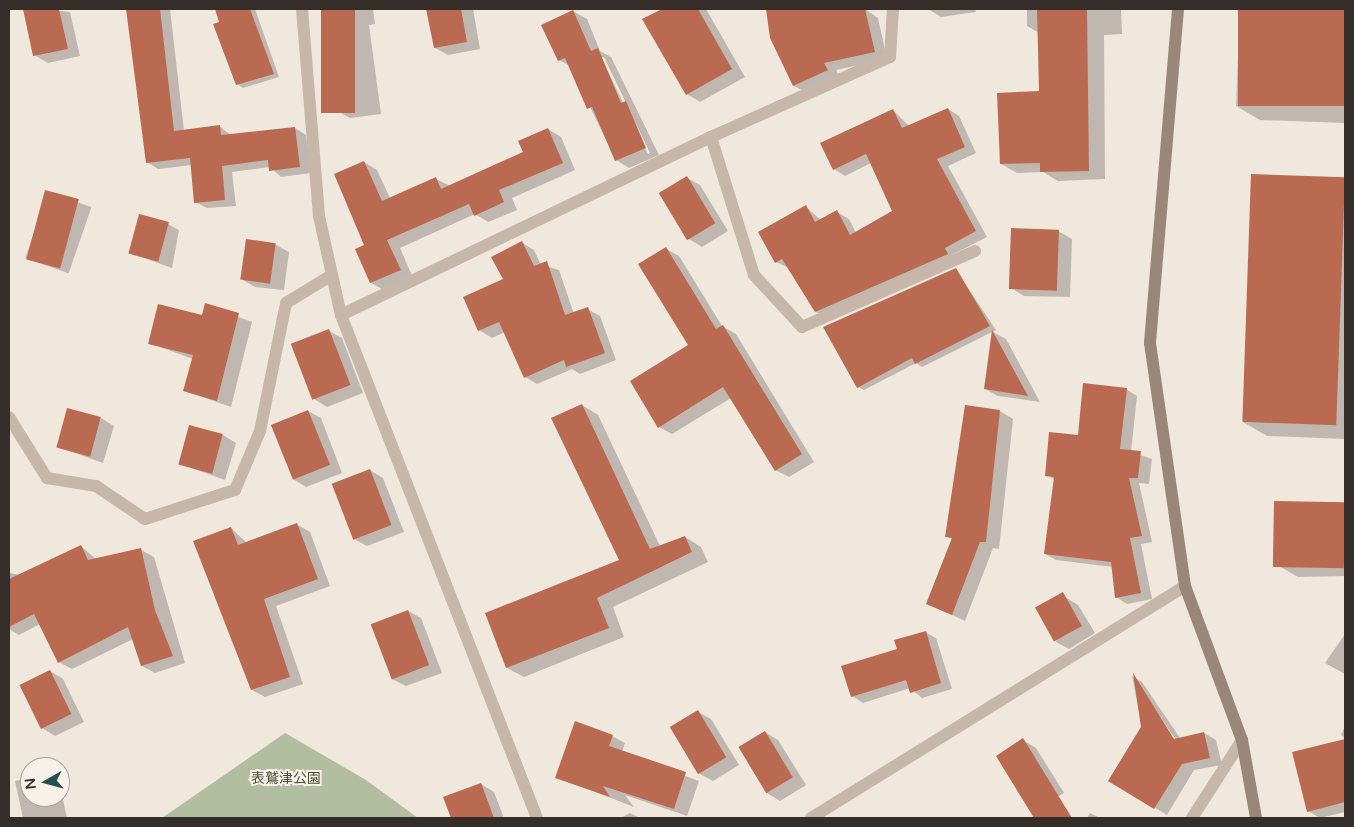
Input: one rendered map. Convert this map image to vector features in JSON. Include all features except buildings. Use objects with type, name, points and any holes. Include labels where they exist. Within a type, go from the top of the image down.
[{"type":"street","points":[[302,9],[319,216],[341,315],[537,818]]},
{"type":"street","points":[[341,315],[711,138],[890,57],[893,9]]},
{"type":"street","points":[[1178,9],[1150,343],[1185,586],[1242,740],[1256,818]]},
{"type":"street","points":[[711,138],[754,275],[802,327],[975,250]]},
{"type":"street","points":[[9,417],[47,478],[96,486],[145,519],[235,490],[260,431],[286,303],[332,275]]},
{"type":"street","points":[[811,818],[1185,586]]},
{"type":"street","points":[[1192,818],[1242,740]]},
{"type":"green space","name":"表鷲津公園","points":[[285,733],[366,780],[418,818],[162,818]]}]
